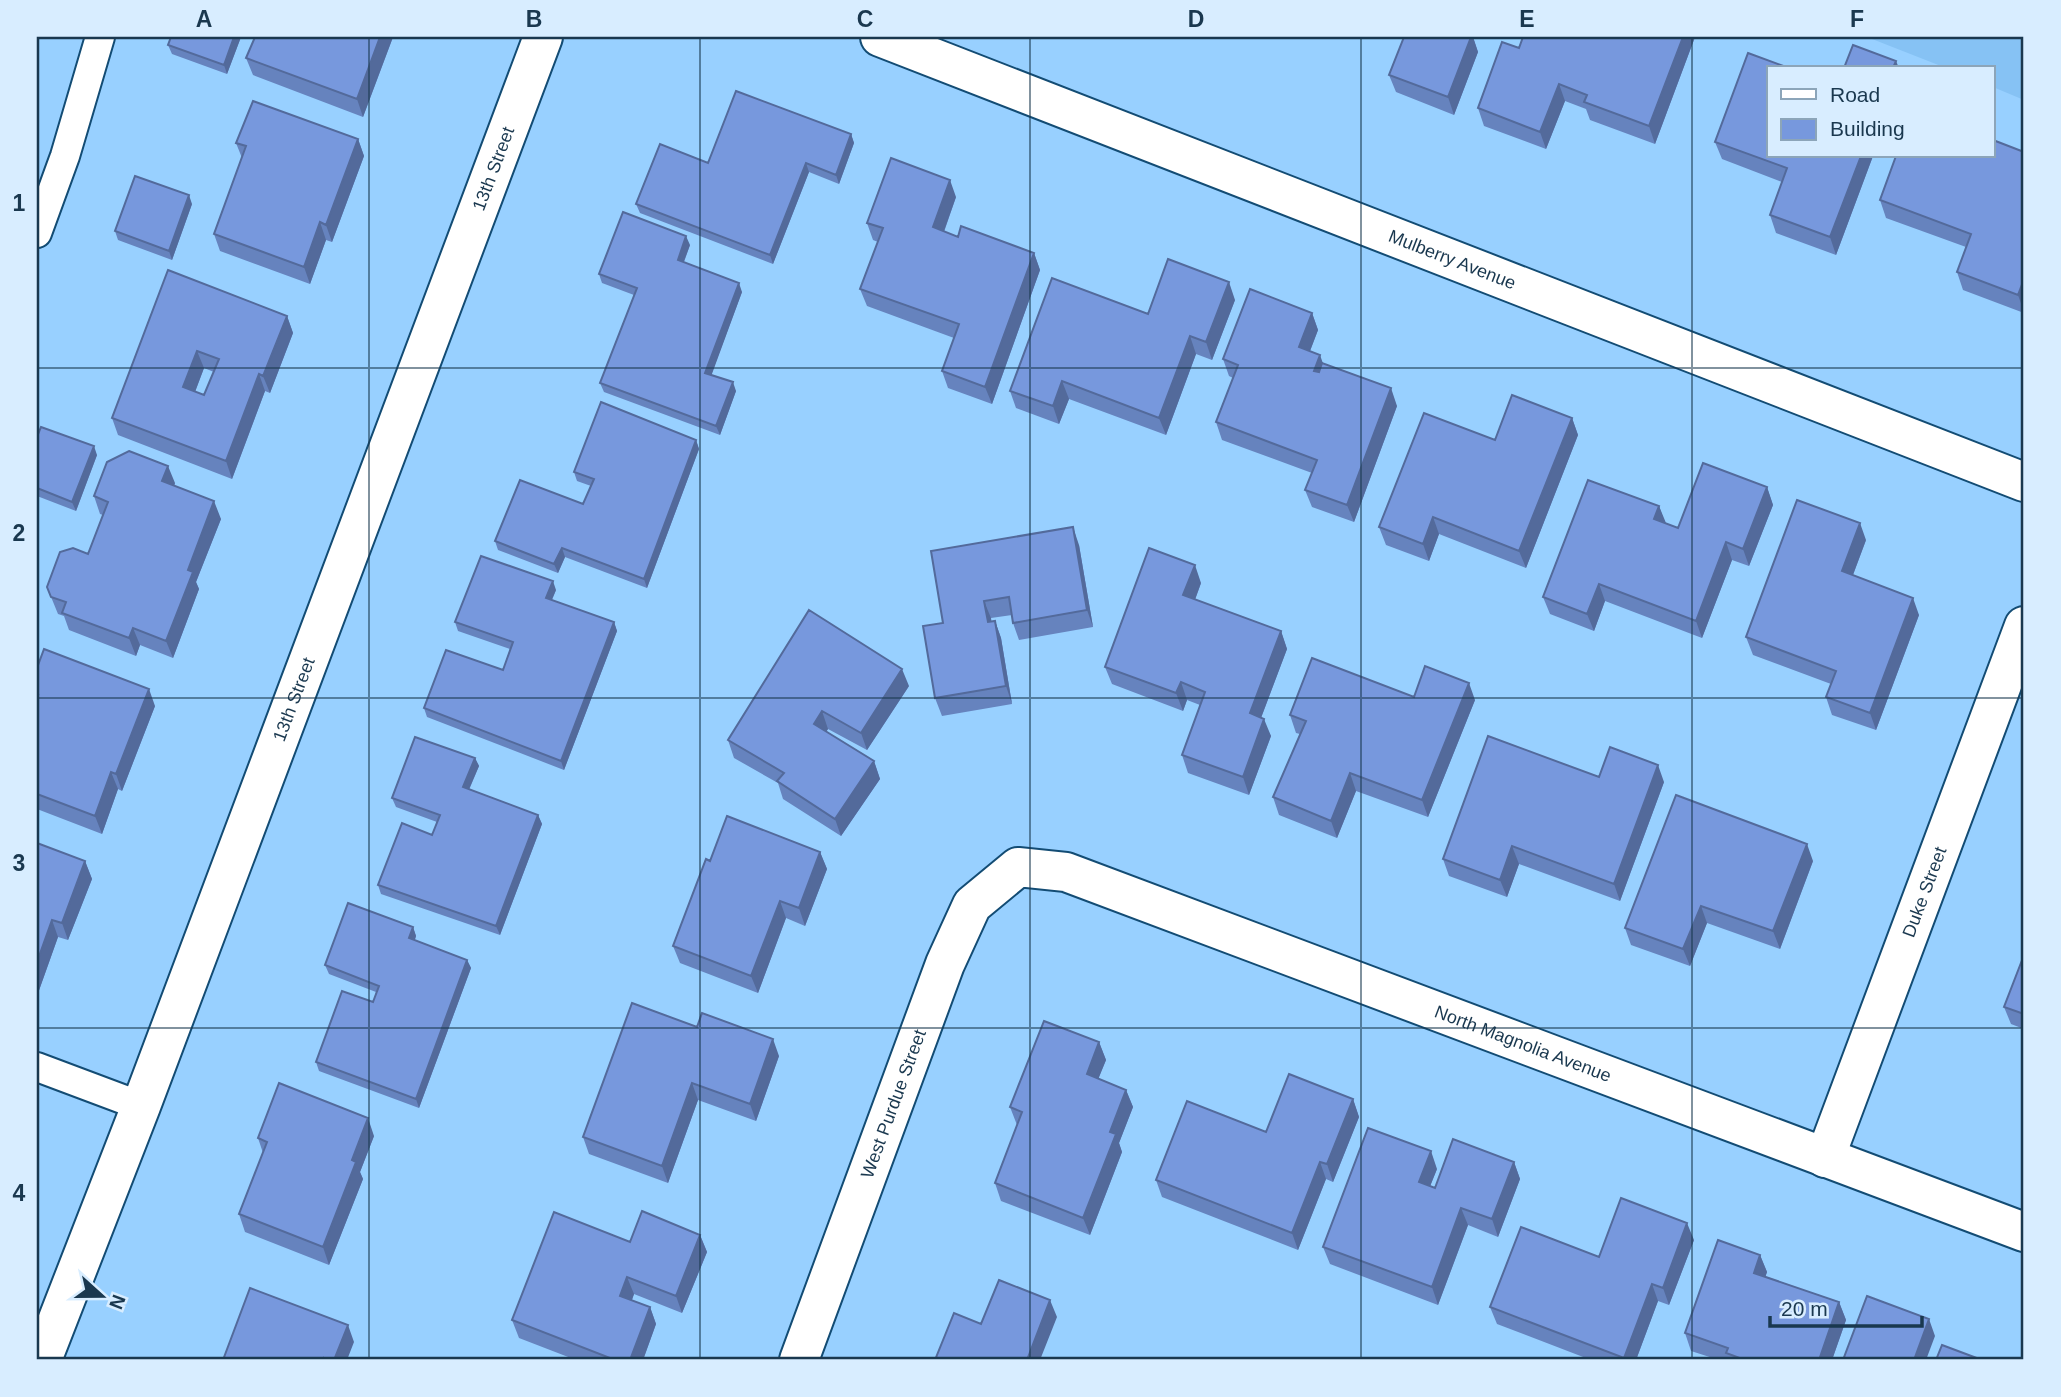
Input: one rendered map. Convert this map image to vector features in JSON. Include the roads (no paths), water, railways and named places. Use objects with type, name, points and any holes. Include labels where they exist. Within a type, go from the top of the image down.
[{"type":"street","name":"13th Street","points":[[42,1360],[141,1106],[543,37]]},
{"type":"street","name":"Mulberry Avenue","points":[[880,37],[2024,482]]},
{"type":"street","name":"Duke Street","points":[[1825,1158],[2024,625]]},
{"type":"street","name":"North Magnolia Avenue","points":[[1018,867],[1066,872],[2024,1232]]},
{"type":"street","name":"West Purdue Street","points":[[799,1360],[956,941],[972,905],[1018,867]]},
{"type":"lane","points":[[37,233],[65,156],[100,37]]},
{"type":"lane","points":[[37,1068],[141,1106]]}]
